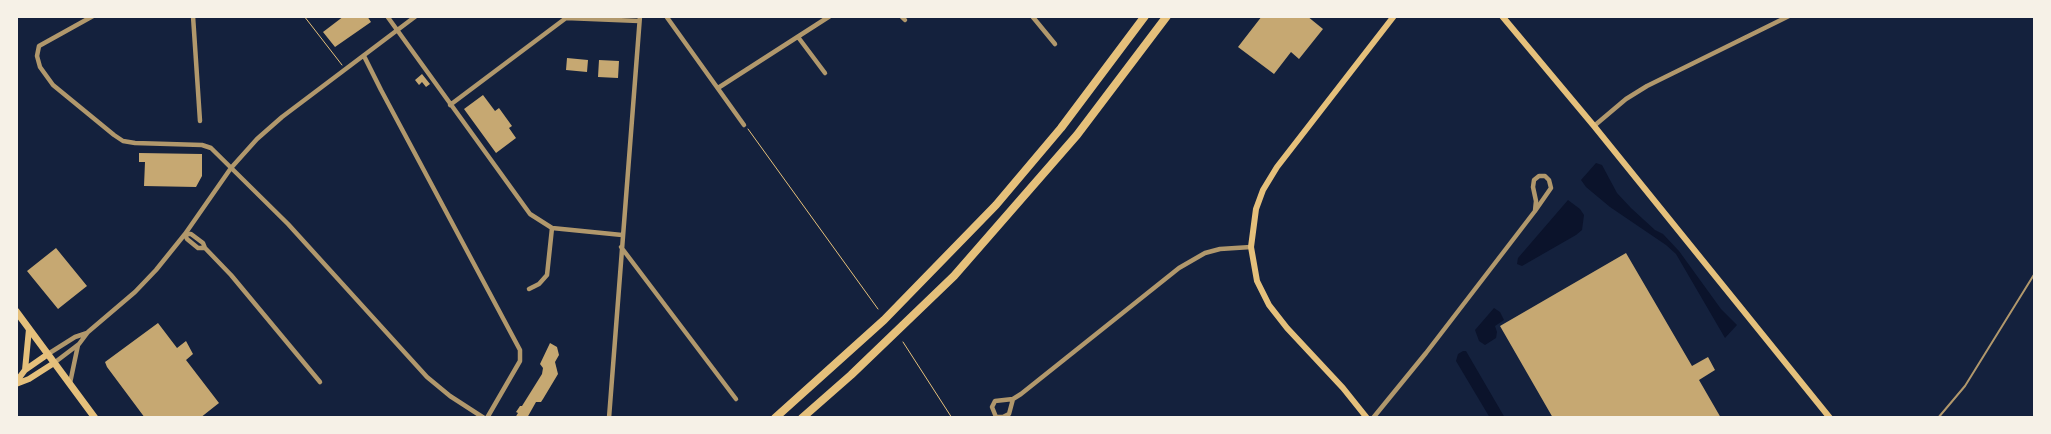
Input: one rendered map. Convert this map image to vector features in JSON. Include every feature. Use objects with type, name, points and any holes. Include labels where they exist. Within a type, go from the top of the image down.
[{"type":"highway","points":[[776,418],[891,313],[996,205],[1061,128],[1145,16]]},
{"type":"highway","points":[[802,418],[851,375],[960,269],[1077,135],[1166,16]]},
{"type":"main road","points":[[1367,418],[1349,394],[1273,311],[1257,281],[1251,247],[1256,209],[1274,172],[1394,16]]},
{"type":"main road","points":[[1502,16],[1594,126],[1830,418]]},
{"type":"main road","points":[[16,311],[95,418]]},
{"type":"main road","points":[[25,370],[29,329]]},
{"type":"main road","points":[[16,383],[25,370],[48,354]]},
{"type":"main road","points":[[16,383],[38,374],[54,362]]},
{"type":"street","points":[[92,16],[39,46],[37,56],[40,67],[53,85],[114,135],[124,140],[135,143],[202,145],[211,148],[288,224],[428,377],[450,396],[485,418],[520,361],[520,350],[364,56]]},
{"type":"street","points":[[193,16],[200,121]]},
{"type":"street","points":[[387,16],[530,214],[552,228],[622,235]]},
{"type":"street","points":[[54,362],[79,344],[88,332],[135,292],[185,234],[231,168],[267,130],[416,16]]},
{"type":"street","points":[[666,16],[744,125]]},
{"type":"street","points":[[718,88],[830,16]]},
{"type":"street","points":[[1032,16],[1055,44]]},
{"type":"street","points":[[1594,126],[1626,99],[1647,86],[1789,16]]},
{"type":"street","points":[[450,105],[566,18],[640,19],[609,418]]},
{"type":"street","points":[[798,37],[825,73]]},
{"type":"street","points":[[1373,418],[1426,353],[1535,210],[1551,188],[1545,176],[1539,176],[1534,180],[1532,187],[1536,201],[1535,210]]},
{"type":"street","points":[[530,289],[539,284],[546,275],[552,228]]},
{"type":"street","points":[[185,234],[187,240],[198,248],[205,248],[232,275],[320,382]]},
{"type":"street","points":[[622,247],[736,399]]},
{"type":"street","points":[[1013,399],[1008,414],[1003,418],[996,417],[992,407],[995,401],[1013,399],[1179,268],[1213,251],[1251,247]]},
{"type":"street","points":[[48,354],[75,337],[88,332]]},
{"type":"street","points":[[70,383],[79,344]]},
{"type":"lane","points":[[1938,418],[1965,386],[2035,274]]},
{"type":"path","points":[[304,16],[345,70]]},
{"type":"path","points":[[744,125],[878,309]]},
{"type":"path","points":[[902,342],[952,418]]},
{"type":"water","points":[[1596,163],[1602,165],[1617,193],[1631,208],[1655,230],[1663,234],[1679,251],[1721,309],[1737,325],[1725,338],[1676,254],[1666,245],[1610,207],[1586,187],[1581,180]]},
{"type":"water","points":[[1568,200],[1580,209],[1584,215],[1582,230],[1522,266],[1517,264],[1518,258]]},
{"type":"water","points":[[1494,308],[1500,312],[1504,320],[1495,326],[1496,338],[1485,345],[1479,341],[1475,330]]},
{"type":"water","points":[[1466,351],[1505,418],[1490,418],[1456,361],[1458,354]]},
{"type":"building","points":[[344,16],[367,16],[371,22],[335,47],[323,32]]},
{"type":"building","points":[[1262,16],[1307,16],[1323,29],[1299,59],[1291,52],[1274,74],[1238,47]]},
{"type":"building","points":[[567,58],[588,60],[587,72],[566,70]]},
{"type":"building","points":[[599,60],[619,61],[618,78],[598,77]]},
{"type":"building","points":[[422,74],[430,84],[426,87],[422,82],[419,85],[415,80]]},
{"type":"building","points":[[483,95],[495,111],[499,108],[512,126],[509,128],[516,138],[496,153],[464,109]]},
{"type":"building","points":[[139,153],[202,154],[202,176],[196,187],[144,186],[145,162],[139,162]]},
{"type":"building","points":[[56,248],[87,286],[58,309],[27,271]]},
{"type":"building","points":[[1626,253],[1692,366],[1708,357],[1715,370],[1699,380],[1721,418],[1553,418],[1500,326]]},
{"type":"building","points":[[158,323],[177,348],[186,341],[193,354],[186,360],[219,403],[200,418],[145,418],[107,367],[105,362]]},
{"type":"building","points":[[550,343],[557,347],[559,355],[555,362],[558,374],[541,402],[536,402],[527,418],[515,418],[518,413],[516,412],[522,406],[542,374],[543,368],[540,364]]}]
